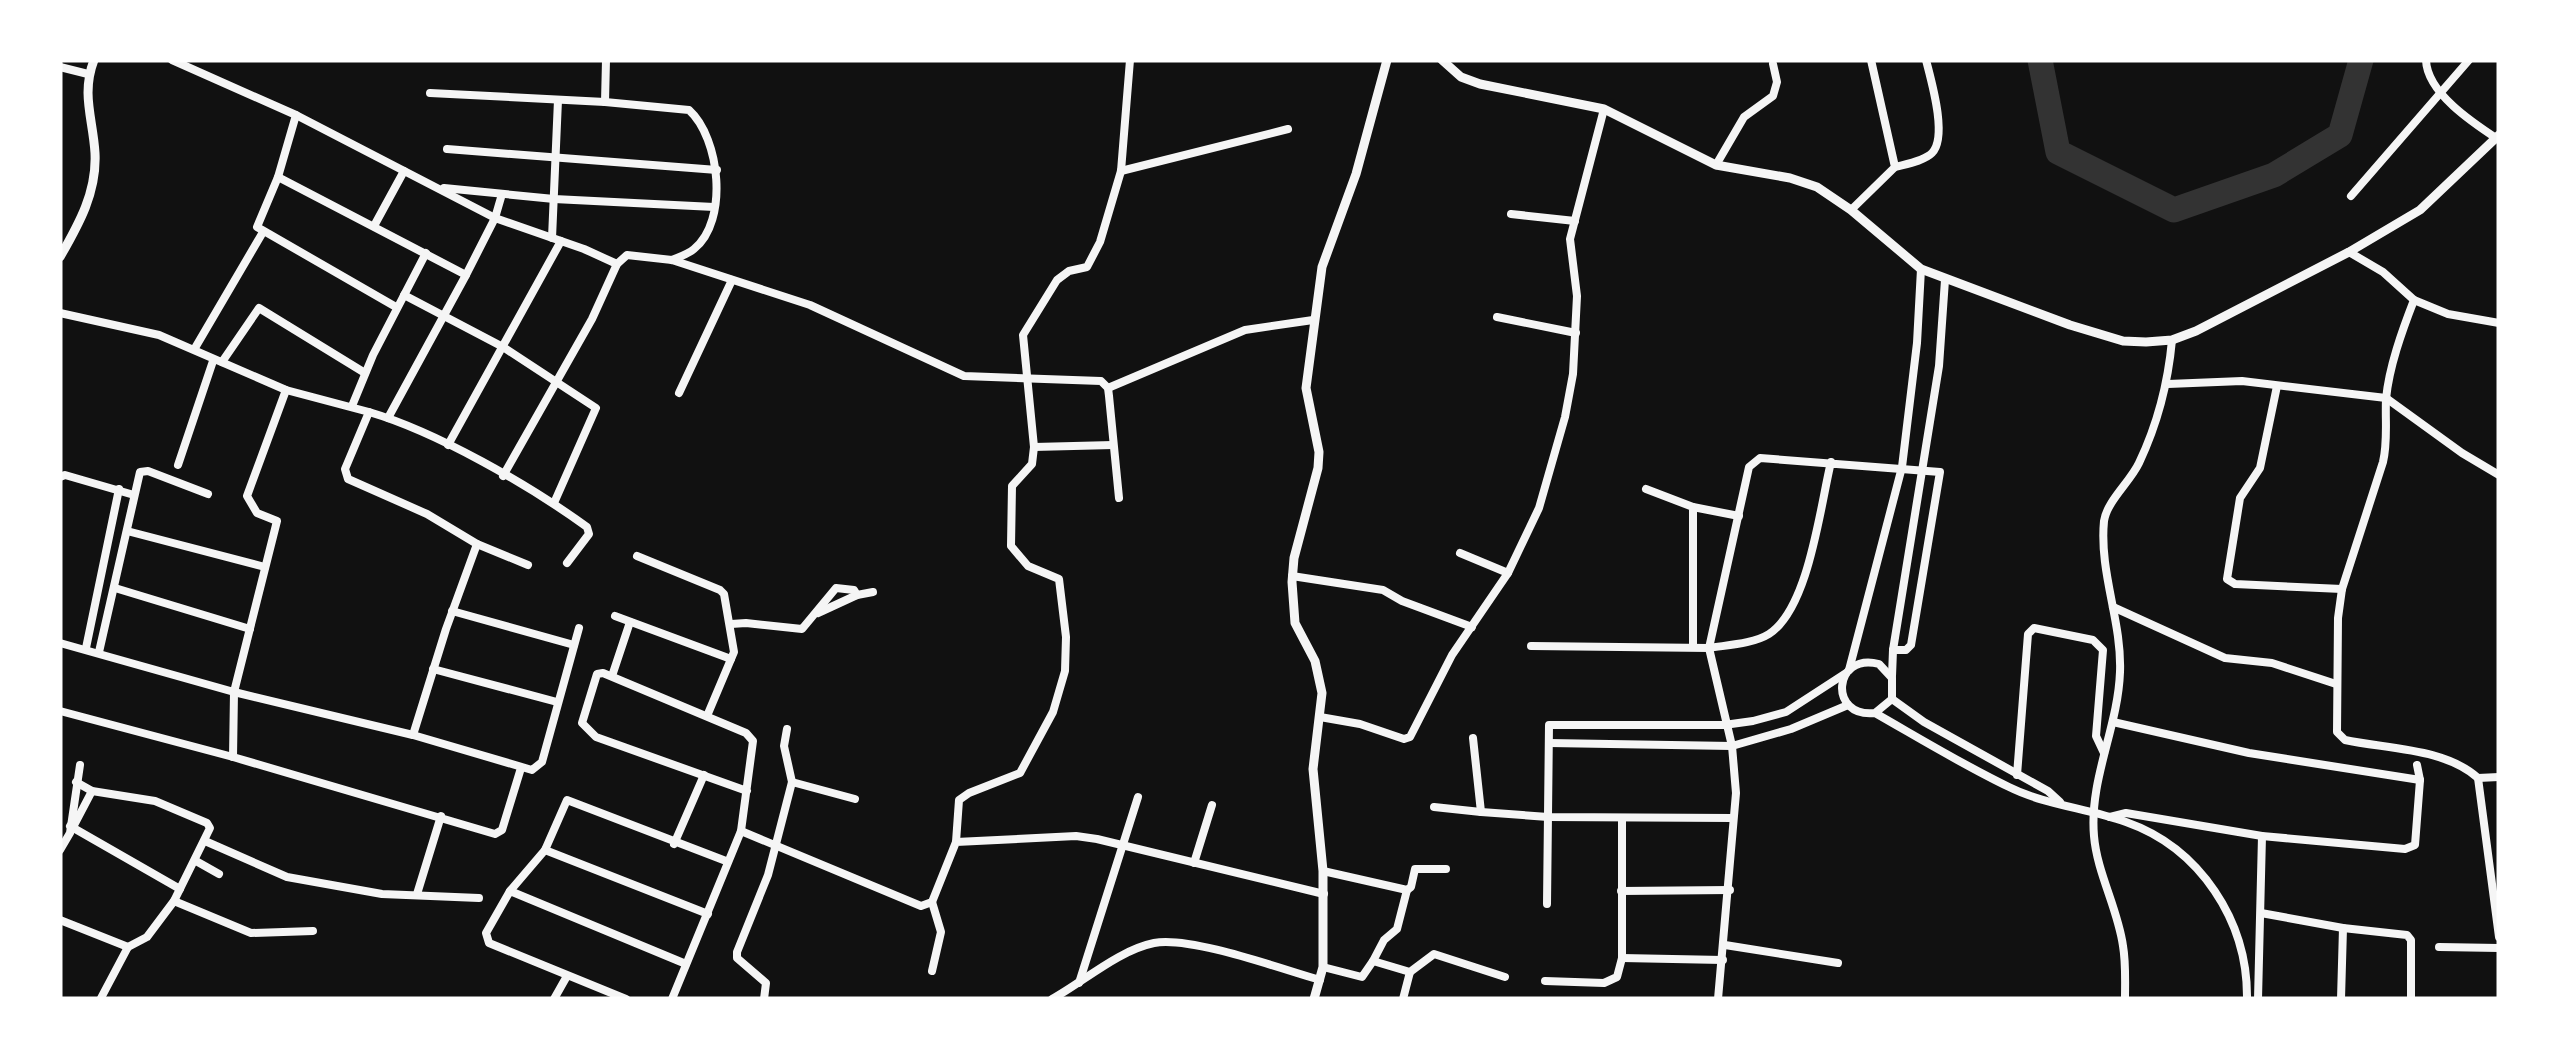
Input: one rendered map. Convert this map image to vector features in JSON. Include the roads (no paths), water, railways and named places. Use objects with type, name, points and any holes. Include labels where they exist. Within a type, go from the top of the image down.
[{"type":"street","points":[[60,256],[84,216],[95,164],[86,106],[88,74],[94,60]]},
{"type":"street","points":[[172,60],[296,115],[495,218],[617,264]]},
{"type":"street","points":[[605,102],[606,60]]},
{"type":"street","points":[[932,971],[941,932],[932,902],[956,842],[958,800],[1014,776],[1027,766],[1053,712],[1065,671],[1066,637],[1059,579],[1028,566],[1011,546],[1012,486],[1032,464],[1034,446],[1022,342],[1025,330],[1056,280],[1069,270],[1087,268],[1092,262],[1122,171],[1130,60]]},
{"type":"street","points":[[1314,999],[1323,966],[1323,871],[1313,769],[1320,716],[1319,674],[1296,623],[1292,576],[1318,468],[1319,452],[1306,388],[1322,267],[1356,174],[1386,60]]},
{"type":"street","points":[[1442,60],[1461,76],[1480,84],[1604,109],[1716,165],[1804,182],[1852,210],[1921,268],[1945,280],[2070,326],[2123,340],[2172,340],[2196,331],[2348,252],[2420,210],[2498,138],[2442,94],[2428,78],[2426,60]]},
{"type":"street","points":[[1872,60],[1895,167]]},
{"type":"street","points":[[1852,210],[1895,167],[1929,156],[1938,142],[1937,104],[1926,60]]},
{"type":"street","points":[[2351,196],[2469,60]]},
{"type":"street","points":[[1716,165],[1744,117],[1773,96],[1777,82],[1774,64]]},
{"type":"street","points":[[60,67],[88,74]]},
{"type":"street","points":[[430,93],[688,110],[703,128],[717,170],[714,206],[697,246],[672,260]]},
{"type":"street","points":[[448,446],[556,240],[558,100]]},
{"type":"street","points":[[1320,716],[1404,739],[1410,737],[1436,682],[1508,573],[1529,532],[1565,417],[1573,374],[1576,296],[1570,239],[1604,109]]},
{"type":"street","points":[[296,115],[278,177],[257,224],[263,232],[396,307]]},
{"type":"street","points":[[1122,171],[1288,129]]},
{"type":"street","points":[[448,150],[717,170]]},
{"type":"street","points":[[374,226],[404,171]]},
{"type":"street","points":[[278,177],[466,275]]},
{"type":"street","points":[[438,188],[554,199],[714,206]]},
{"type":"street","points":[[388,418],[466,275],[495,218],[502,194]]},
{"type":"street","points":[[1510,214],[1576,221]]},
{"type":"street","points":[[194,348],[263,232]]},
{"type":"street","points":[[352,406],[396,307],[426,252]]},
{"type":"street","points":[[2348,252],[2369,261],[2414,300],[2448,314],[2499,322]]},
{"type":"street","points":[[504,476],[592,318],[617,264],[627,255],[672,260],[851,321],[952,372],[978,377],[1101,381],[1108,388],[1119,498]]},
{"type":"street","points":[[1921,268],[1918,342],[1902,467],[1842,689],[1848,705],[1860,713],[1875,713],[2010,788],[2152,833],[2179,852],[2204,877],[2226,909],[2238,938],[2247,981],[2246,999]]},
{"type":"street","points":[[679,393],[732,280]]},
{"type":"street","points":[[1892,699],[1892,650],[1939,366],[1945,280]]},
{"type":"street","points":[[404,295],[503,347],[594,405],[597,412],[554,503]]},
{"type":"street","points":[[2414,300],[2403,327],[2386,398],[2383,462],[2342,589],[2336,725],[2340,737],[2432,756],[2478,778],[2499,777]]},
{"type":"street","points":[[178,465],[218,361],[258,308],[365,374]]},
{"type":"street","points":[[60,314],[159,334],[286,390],[388,418],[448,446],[554,503],[589,532],[567,563]]},
{"type":"street","points":[[1496,317],[1576,333]]},
{"type":"street","points":[[1108,388],[1246,330],[1313,320]]},
{"type":"street","points":[[2126,999],[2124,945],[2094,841],[2093,813],[2120,671],[2103,557],[2106,513],[2138,465],[2168,384],[2172,340]]},
{"type":"street","points":[[2168,384],[2242,382],[2386,398],[2499,476]]},
{"type":"street","points":[[2278,386],[2260,468],[2240,498],[2227,580],[2235,584],[2342,589]]},
{"type":"street","points":[[233,756],[234,692],[277,521],[256,513],[247,496],[286,390]]},
{"type":"street","points":[[368,412],[345,469],[348,479],[427,514],[477,544],[528,565]]},
{"type":"street","points":[[1034,446],[1114,446]]},
{"type":"street","points":[[1718,999],[1736,793],[1732,746],[1708,648],[1749,468],[1755,460],[1938,470],[1941,477],[1911,645],[1906,650],[1892,650]]},
{"type":"street","points":[[1531,646],[1708,648],[1763,637],[1780,624],[1801,586],[1831,462]]},
{"type":"street","points":[[99,652],[140,472],[145,470],[208,494]]},
{"type":"street","points":[[60,477],[134,495]]},
{"type":"street","points":[[86,648],[119,489]]},
{"type":"street","points":[[1646,489],[1692,507],[1739,516]]},
{"type":"street","points":[[1692,507],[1693,648]]},
{"type":"street","points":[[127,532],[265,567]]},
{"type":"street","points":[[413,735],[477,544]]},
{"type":"street","points":[[1460,553],[1508,573]]},
{"type":"street","points":[[637,556],[722,591],[738,624],[731,660],[707,716]]},
{"type":"street","points":[[1292,576],[1383,590],[1472,627]]},
{"type":"street","points":[[115,588],[250,629]]},
{"type":"street","points":[[738,624],[802,629],[836,588],[854,590],[857,596]]},
{"type":"street","points":[[814,615],[874,592]]},
{"type":"street","points":[[2113,607],[2225,658],[2272,663],[2336,684]]},
{"type":"street","points":[[452,611],[574,646]]},
{"type":"street","points":[[616,616],[731,660]]},
{"type":"street","points":[[612,676],[630,622]]},
{"type":"street","points":[[60,643],[536,769],[542,762],[579,628]]},
{"type":"street","points":[[2017,775],[2028,634],[2034,628],[2094,640],[2103,650],[2096,736],[2104,753]]},
{"type":"street","points":[[1547,904],[1551,723],[1724,724],[1786,712],[1860,663],[1873,662],[1892,678]]},
{"type":"street","points":[[433,669],[557,702]]},
{"type":"street","points":[[672,999],[741,831],[747,791],[753,745],[750,736],[707,716],[612,676],[603,673],[596,677],[582,723],[596,737],[747,791]]},
{"type":"street","points":[[1875,713],[1892,699]]},
{"type":"street","points":[[1892,699],[1924,722],[2048,791],[2060,802]]},
{"type":"street","points":[[1548,743],[1732,746],[1791,729],[1848,705]]},
{"type":"street","points":[[60,712],[233,756],[499,833],[522,768]]},
{"type":"street","points":[[1786,712],[1791,729]]},
{"type":"street","points":[[1916,736],[1924,722]]},
{"type":"street","points":[[2113,722],[2280,759],[2420,780]]},
{"type":"street","points":[[764,999],[766,983],[737,958],[737,952],[792,782],[784,746],[787,729]]},
{"type":"street","points":[[1473,738],[1481,812]]},
{"type":"street","points":[[71,829],[80,765]]},
{"type":"street","points":[[2109,817],[2126,812],[2262,836],[2413,848],[2420,780],[2417,765]]},
{"type":"street","points":[[674,844],[704,775]]},
{"type":"street","points":[[2478,778],[2488,819],[2499,938]]},
{"type":"street","points":[[76,782],[92,791],[154,801],[207,823],[210,828],[174,902],[147,936],[128,947],[100,998]]},
{"type":"street","points":[[792,782],[856,798]]},
{"type":"street","points":[[60,850],[92,791]]},
{"type":"street","points":[[1079,984],[1138,797]]},
{"type":"street","points":[[626,999],[487,941],[486,933],[510,891],[545,850],[568,800],[726,861]]},
{"type":"street","points":[[1194,863],[1212,805]]},
{"type":"street","points":[[1434,808],[1548,816],[1732,818]]},
{"type":"street","points":[[417,894],[441,816]]},
{"type":"street","points":[[1545,982],[1611,982],[1620,970],[1622,818]]},
{"type":"street","points":[[71,829],[180,889]]},
{"type":"street","points":[[741,831],[921,906],[932,902]]},
{"type":"street","points":[[956,842],[1076,836],[1324,894]]},
{"type":"street","points":[[2258,999],[2262,836]]},
{"type":"street","points":[[205,841],[287,877],[382,894],[479,898]]},
{"type":"street","points":[[545,850],[708,914]]},
{"type":"street","points":[[196,861],[218,874]]},
{"type":"street","points":[[1323,966],[1362,976],[1384,940],[1397,929],[1415,869],[1446,870]]},
{"type":"street","points":[[1323,871],[1407,890]]},
{"type":"street","points":[[1622,891],[1730,890]]},
{"type":"street","points":[[510,891],[686,964]]},
{"type":"street","points":[[174,902],[251,933],[313,931]]},
{"type":"street","points":[[2262,913],[2409,936],[2411,999]]},
{"type":"street","points":[[60,920],[128,947]]},
{"type":"street","points":[[2341,999],[2343,928]]},
{"type":"street","points":[[1052,999],[1119,957],[1154,943],[1231,956],[1320,980]]},
{"type":"street","points":[[1724,945],[1838,963]]},
{"type":"street","points":[[2439,947],[2499,948]]},
{"type":"street","points":[[1404,999],[1410,972],[1434,954],[1505,977]]},
{"type":"street","points":[[1622,958],[1723,960]]},
{"type":"street","points":[[1373,961],[1410,972]]},
{"type":"street","points":[[554,999],[568,976]]},
{"type":"street","points":[[2247,981],[2258,980]]},
{"type":"waterway","points":[[2040,60],[2058,152],[2174,210],[2274,175],[2340,135],[2361,60]]}]
